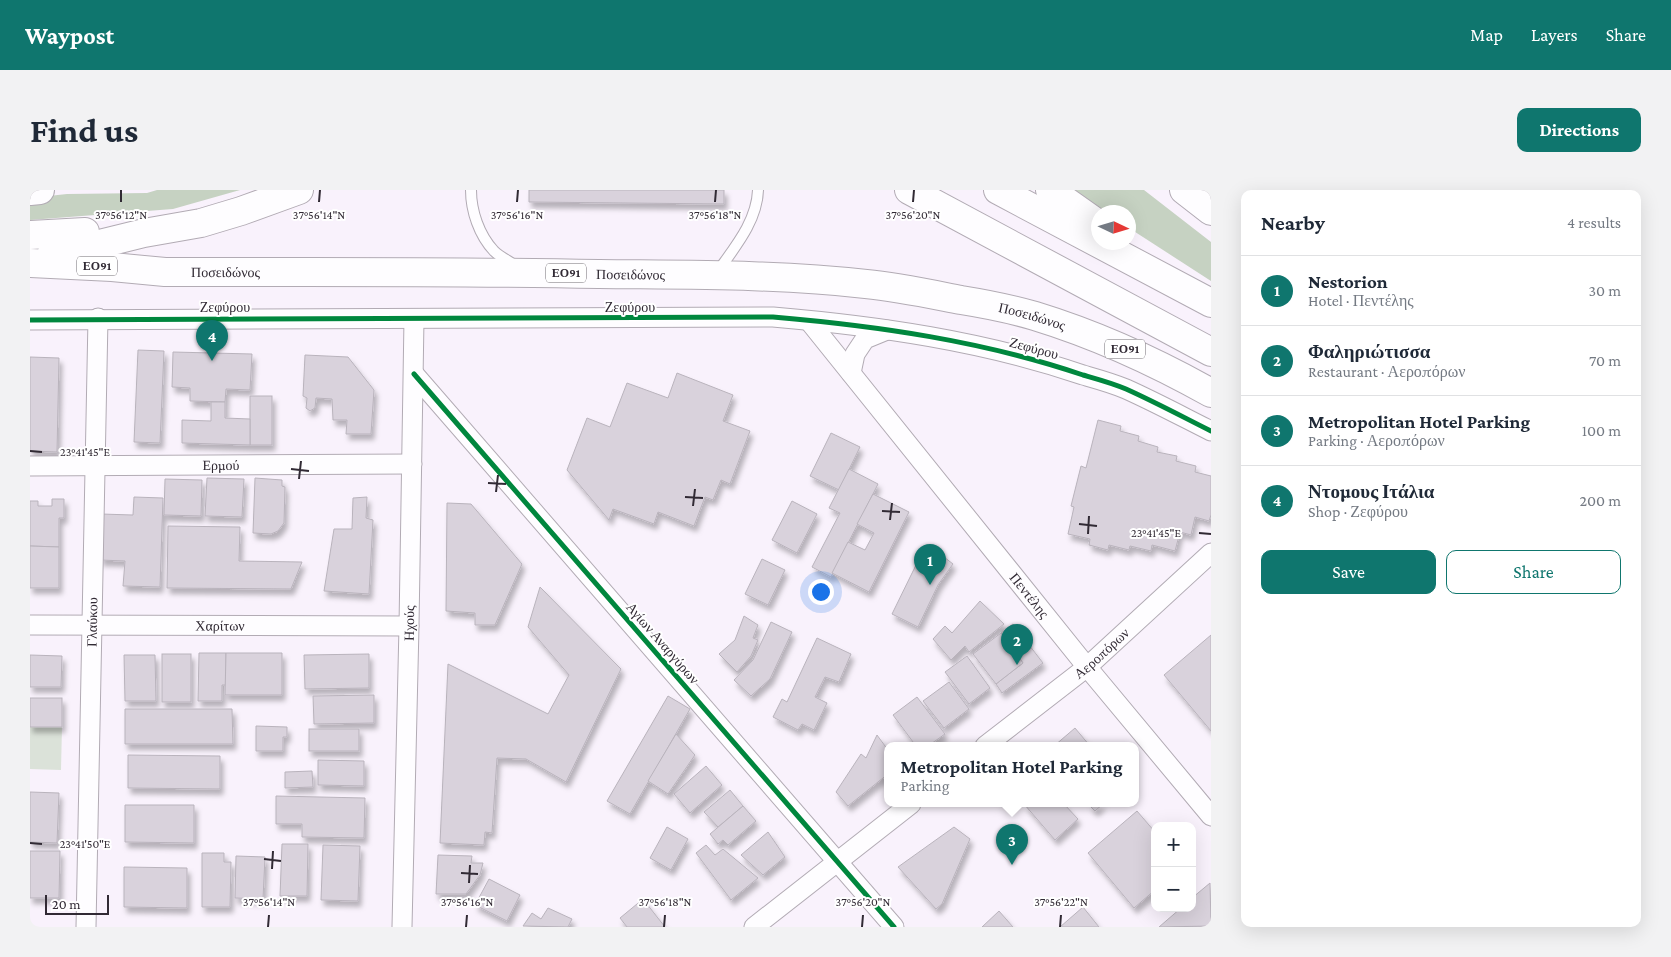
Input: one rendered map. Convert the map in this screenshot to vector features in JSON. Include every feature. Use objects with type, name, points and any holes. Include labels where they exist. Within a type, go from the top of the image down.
[{"type":"highway","points":[[30,191],[40,190]]},
{"type":"highway","points":[[30,256],[83,248],[144,232],[201,223],[299,190]]},
{"type":"highway","points":[[909,190],[1211,352]]},
{"type":"highway","points":[[998,190],[1211,303]]},
{"type":"highway","points":[[1050,190],[1091,219]]},
{"type":"highway","points":[[1184,190],[1211,211]]},
{"type":"highway","points":[[30,235],[144,232]]},
{"type":"highway","points":[[1136,250],[1211,303]]},
{"type":"highway","name":"Ποσειδώνος","points":[[30,264],[112,267],[165,272],[526,272],[815,279],[869,284],[983,304],[1033,316],[1095,337],[1164,366],[1211,393]]},
{"type":"highway","points":[[30,282],[67,282],[165,272]]},
{"type":"street","name":"Ζεφύρου","points":[[30,320],[98,318],[414,320],[773,318],[809,320],[966,342],[1046,362],[1125,389],[1211,432]]},
{"type":"street","name":"Γλαύκου","points":[[86,927],[98,318]]},
{"type":"street","name":"Ηχούς","points":[[402,927],[414,320]]},
{"type":"street","name":"Πεντέλης","points":[[809,320],[1087,667],[1211,816]]},
{"type":"street","points":[[850,373],[856,354],[865,339],[888,330]]},
{"type":"street","name":"Αγίων Αναργύρων","points":[[414,374],[894,927]]},
{"type":"street","name":"Ερμού","points":[[30,466],[412,464]]},
{"type":"street","name":"Αεροπόρων","points":[[990,742],[1087,667],[1211,553]]},
{"type":"street","name":"Χαρίτων","points":[[30,626],[409,626]]},
{"type":"street","points":[[754,927],[907,807]]},
{"type":"lane","points":[[471,190],[471,203],[479,229],[494,251],[526,272]]},
{"type":"lane","points":[[715,276],[748,226],[758,199],[758,190]]},
{"type":"shaded area","points":[[30,727],[62,727],[61,770],[30,769]]},
{"type":"green space","points":[[157,190],[240,190],[173,209],[30,220],[30,198],[67,194],[147,193]]},
{"type":"green space","points":[[1070,190],[1144,190],[1211,242],[1211,281],[1136,233],[1136,205],[1093,205]]},
{"type":"building","points":[[529,190],[724,190],[724,204],[529,202]]},
{"type":"building","points":[[138,350],[164,351],[160,443],[134,442]]},
{"type":"building","points":[[173,352],[252,354],[250,390],[226,389],[225,402],[190,401],[190,388],[172,387]]},
{"type":"building","points":[[305,355],[348,357],[374,390],[371,434],[346,434],[347,420],[333,420],[332,399],[316,398],[315,408],[310,411],[306,408],[307,398],[303,396]]},
{"type":"building","points":[[30,357],[59,358],[57,452],[30,451]]},
{"type":"building","points":[[677,373],[733,395],[723,421],[750,431],[730,484],[721,480],[713,500],[705,497],[694,526],[658,512],[654,524],[613,509],[609,520],[567,470],[587,418],[610,427],[627,383],[668,398]]},
{"type":"building","points":[[250,396],[272,396],[272,445],[250,445]]},
{"type":"building","points":[[211,402],[225,402],[225,418],[250,419],[250,445],[182,443],[182,420],[211,421]]},
{"type":"building","points":[[1098,420],[1121,426],[1120,431],[1139,436],[1138,441],[1158,447],[1157,452],[1177,456],[1176,461],[1196,466],[1195,472],[1211,476],[1211,515],[1209,521],[1195,517],[1191,535],[1180,532],[1175,551],[1152,545],[1151,551],[1130,546],[1129,550],[1109,545],[1108,550],[1089,545],[1090,539],[1068,534],[1074,507],[1071,506],[1081,466],[1086,468]]},
{"type":"building","points":[[831,433],[860,447],[839,490],[810,476]]},
{"type":"building","points":[[849,469],[878,484],[831,577],[812,567],[840,513],[829,508]]},
{"type":"building","points":[[207,478],[244,479],[242,517],[205,516]]},
{"type":"building","points":[[255,478],[282,480],[282,486],[285,487],[284,523],[278,531],[271,534],[253,533]]},
{"type":"building","points":[[165,479],[202,480],[201,516],[164,515]]},
{"type":"building","points":[[873,494],[909,512],[869,592],[832,573],[848,542],[865,550],[874,533],[857,524]]},
{"type":"building","points":[[134,497],[163,498],[160,587],[123,586],[125,561],[100,560],[101,514],[133,515]]},
{"type":"building","points":[[367,497],[366,518],[373,520],[369,594],[324,591],[334,529],[352,529],[353,498]]},
{"type":"building","points":[[52,499],[64,499],[64,518],[59,518],[59,547],[30,546],[30,501],[38,501],[38,506],[52,506]]},
{"type":"building","points":[[792,501],[817,514],[797,553],[772,540]]},
{"type":"building","points":[[447,503],[471,504],[522,564],[495,625],[475,625],[475,613],[446,611]]},
{"type":"building","points":[[168,526],[240,527],[239,561],[302,562],[291,589],[167,588]]},
{"type":"building","points":[[30,546],[59,547],[59,588],[30,588]]},
{"type":"building","points":[[930,546],[953,564],[938,585],[918,627],[892,614],[916,565]]},
{"type":"building","points":[[762,559],[785,570],[768,605],[745,594]]},
{"type":"building","points":[[540,587],[621,669],[566,782],[526,759],[497,758],[492,833],[485,832],[484,845],[440,843],[448,664],[548,714],[569,675],[528,627]]},
{"type":"building","points":[[980,601],[1004,624],[969,652],[965,646],[951,660],[933,639],[945,626],[952,633]]},
{"type":"building","points":[[744,616],[758,625],[753,638],[758,640],[751,656],[737,672],[719,654],[735,640]]},
{"type":"building","points":[[771,622],[792,632],[770,679],[751,696],[734,680],[753,660]]},
{"type":"building","points":[[1013,624],[1043,663],[1002,693],[996,684],[1023,663],[1001,633]]},
{"type":"building","points":[[1001,633],[1023,663],[996,684],[973,654]]},
{"type":"building","points":[[1211,635],[1211,731],[1164,675]]},
{"type":"building","points":[[817,638],[851,654],[839,682],[825,677],[815,697],[827,703],[814,730],[802,724],[798,730],[773,717],[782,699],[787,702]]},
{"type":"building","points":[[199,653],[226,653],[226,685],[222,685],[222,701],[198,701]]},
{"type":"building","points":[[226,653],[282,653],[282,695],[225,695]]},
{"type":"building","points":[[162,654],[191,654],[191,702],[162,702]]},
{"type":"building","points":[[369,654],[369,688],[305,689],[304,655]]},
{"type":"building","points":[[30,655],[62,656],[61,687],[30,687]]},
{"type":"building","points":[[124,655],[155,655],[156,701],[125,701]]},
{"type":"building","points":[[967,656],[990,688],[969,704],[945,672]]},
{"type":"building","points":[[949,682],[969,709],[944,728],[923,701]]},
{"type":"building","points":[[374,695],[374,723],[314,724],[313,696]]},
{"type":"building","points":[[668,696],[690,709],[630,814],[607,801]]},
{"type":"building","points":[[917,697],[945,734],[934,742],[913,742],[893,715]]},
{"type":"building","points":[[30,698],[62,698],[62,727],[30,727]]},
{"type":"building","points":[[125,709],[232,709],[233,744],[125,744]]},
{"type":"building","points":[[256,726],[287,727],[287,737],[283,737],[283,751],[256,751]]},
{"type":"building","points":[[1075,728],[1087,742],[1059,742]]},
{"type":"building","points":[[309,729],[359,729],[359,751],[309,751]]},
{"type":"building","points":[[676,734],[695,755],[668,794],[648,781]]},
{"type":"building","points":[[877,735],[884,745],[884,777],[848,806],[836,792],[861,754],[866,758]]},
{"type":"building","points":[[128,755],[220,756],[220,789],[128,788]]},
{"type":"building","points":[[318,760],[364,761],[364,786],[318,785]]},
{"type":"building","points":[[706,766],[722,785],[690,813],[674,794]]},
{"type":"building","points":[[312,771],[313,787],[285,788],[285,772]]},
{"type":"building","points":[[730,790],[743,806],[718,827],[704,812]]},
{"type":"building","points":[[30,792],[59,793],[57,843],[30,842]]},
{"type":"building","points":[[276,796],[365,798],[364,838],[302,837],[302,824],[276,824]]},
{"type":"building","points":[[125,805],[194,805],[194,843],[125,842]]},
{"type":"building","points":[[743,806],[756,821],[728,845],[723,840],[718,844],[710,834]]},
{"type":"building","points":[[1027,807],[1067,807],[1078,819],[1055,840]]},
{"type":"building","points":[[1091,807],[1100,807],[1095,811]]},
{"type":"building","points":[[1137,811],[1151,827],[1151,893],[1134,908],[1088,853]]},
{"type":"building","points":[[667,827],[688,839],[671,870],[650,858]]},
{"type":"building","points":[[954,827],[970,839],[942,904],[936,909],[898,867]]},
{"type":"building","points":[[768,832],[785,857],[763,875],[741,855]]},
{"type":"building","points":[[282,844],[308,844],[307,896],[280,896]]},
{"type":"building","points":[[323,845],[360,846],[358,901],[321,900]]},
{"type":"building","points":[[706,845],[715,855],[723,849],[758,878],[731,900],[696,853]]},
{"type":"building","points":[[30,851],[60,851],[59,898],[30,898]]},
{"type":"building","points":[[202,853],[224,853],[224,862],[231,862],[230,907],[202,907]]},
{"type":"building","points":[[438,855],[472,856],[471,863],[483,863],[480,875],[466,894],[436,894]]},
{"type":"building","points":[[236,856],[265,857],[263,899],[235,898]]},
{"type":"building","points":[[124,867],[187,868],[187,908],[124,907]]},
{"type":"building","points":[[489,879],[520,895],[507,921],[475,905]]},
{"type":"building","points":[[1210,883],[1211,926],[1159,927],[1176,912],[1196,912],[1196,895]]},
{"type":"building","points":[[643,899],[665,927],[627,927],[620,918]]},
{"type":"building","points":[[1083,907],[1099,927],[1060,927]]},
{"type":"building","points":[[548,908],[572,919],[568,927],[523,926],[532,913],[541,919]]},
{"type":"building","points":[[999,911],[1013,927],[982,927]]},
{"type":"cycle path","points":[[30,320],[773,317],[891,330],[1007,353],[1126,389],[1211,431]]},
{"type":"cycle path","points":[[414,374],[894,927]]},
{"type":"place","name":"Ντομους Ιτάλια","points":[[212,361]]},
{"type":"place","name":"Nestorion","points":[[930,585]]},
{"type":"place","name":"Φαληριώτισσα","points":[[1017,665]]},
{"type":"place","name":"Metropolitan Hotel Parking","points":[[1012,865]]}]
